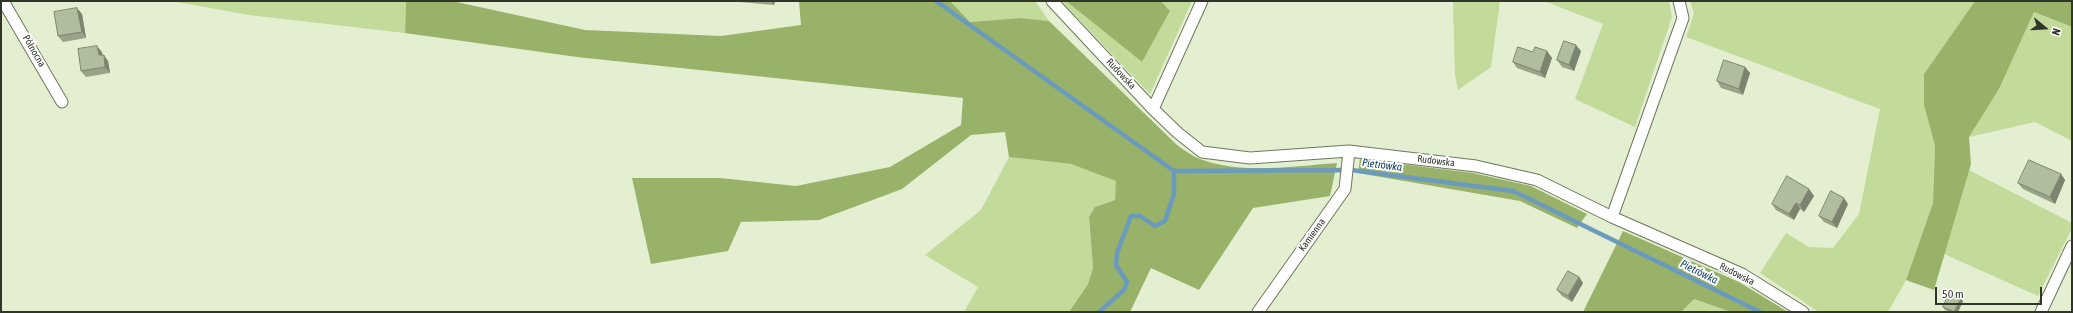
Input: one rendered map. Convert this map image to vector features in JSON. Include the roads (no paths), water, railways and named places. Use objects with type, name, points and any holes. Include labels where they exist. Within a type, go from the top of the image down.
[{"type":"street","name":"Północna","points":[[3,1],[62,102]]},
{"type":"street","name":"Rudowska","points":[[1052,1],[1153,109],[1178,133],[1202,152],[1250,158],[1349,151],[1476,166],[1537,180],[1612,217],[1742,274],[1803,312]]},
{"type":"street","points":[[1153,109],[1202,1]]},
{"type":"street","points":[[1612,217],[1683,18],[1679,1]]},
{"type":"street","name":"Kamienna","points":[[1258,312],[1345,189],[1349,151]]},
{"type":"street","points":[[2041,312],[2072,246]]},
{"type":"waterway","points":[[936,1],[1174,171]]},
{"type":"waterway","name":"Pietrówka","points":[[1174,171],[1351,170],[1513,191],[1760,312]]},
{"type":"waterway","name":"Pietrówka","points":[[1099,312],[1124,290],[1127,282],[1116,265],[1117,253],[1131,216],[1140,216],[1155,226],[1165,221],[1174,194],[1174,171]]}]
